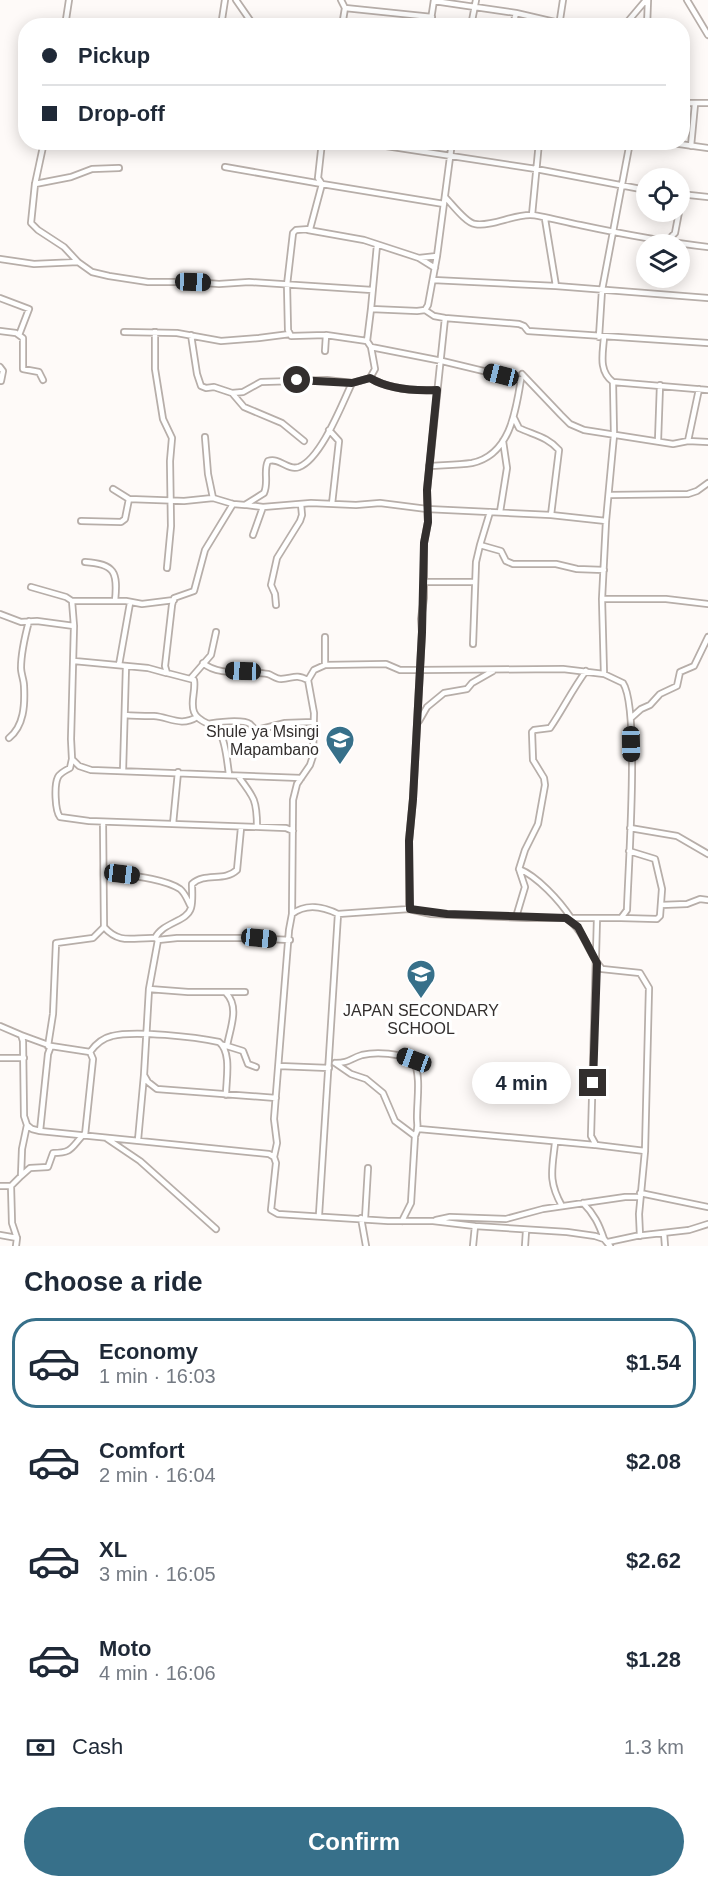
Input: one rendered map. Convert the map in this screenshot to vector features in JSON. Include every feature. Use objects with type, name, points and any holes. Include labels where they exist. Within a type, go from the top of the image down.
[{"type":"street","points":[[66,18],[69,0]]},
{"type":"street","points":[[222,18],[225,0]]},
{"type":"street","points":[[236,0],[248,18]]},
{"type":"street","points":[[341,0],[345,8],[343,18]]},
{"type":"street","points":[[472,18],[476,0]]},
{"type":"street","points":[[560,18],[563,0]]},
{"type":"street","points":[[631,18],[647,0]]},
{"type":"street","points":[[647,0],[647,18]]},
{"type":"street","points":[[687,0],[708,35]]},
{"type":"street","points":[[345,8],[432,17],[434,1],[536,18]]},
{"type":"street","points":[[515,18],[516,13]]},
{"type":"street","points":[[690,104],[708,103]]},
{"type":"street","points":[[695,104],[691,146],[708,148]]},
{"type":"street","points":[[42,150],[35,184],[31,223],[64,247],[78,262],[92,272],[148,282],[219,284],[249,282],[372,290]]},
{"type":"street","points":[[321,150],[318,178],[322,184]]},
{"type":"street","points":[[411,150],[536,169],[636,189]]},
{"type":"street","points":[[425,310],[430,298],[437,256],[451,150]]},
{"type":"street","points":[[532,215],[538,150]]},
{"type":"street","points":[[629,150],[602,290],[603,370],[605,376],[613,382],[660,384],[708,390]]},
{"type":"street","points":[[225,167],[444,204]]},
{"type":"street","points":[[35,184],[71,177],[92,169],[119,168]]},
{"type":"street","points":[[308,230],[322,184]]},
{"type":"street","points":[[690,195],[708,196]]},
{"type":"street","points":[[445,197],[472,224],[482,225],[532,215],[636,236]]},
{"type":"street","points":[[544,219],[556,286]]},
{"type":"street","points":[[290,334],[287,285],[293,233],[296,230],[347,236],[419,258],[435,268]]},
{"type":"street","points":[[370,378],[375,366],[371,347],[367,341],[377,245]]},
{"type":"street","points":[[690,245],[708,247]]},
{"type":"street","points":[[419,258],[437,256]]},
{"type":"street","points":[[0,259],[34,264],[78,262]]},
{"type":"street","points":[[433,280],[556,286],[708,298]]},
{"type":"street","points":[[0,298],[29,309],[19,335]]},
{"type":"street","points":[[371,309],[425,310],[434,316],[445,318],[519,324],[528,331],[708,343]]},
{"type":"street","points":[[410,909],[409,841],[420,670],[429,466],[445,318]]},
{"type":"street","points":[[0,331],[16,333],[23,338],[23,369],[39,372],[43,380]]},
{"type":"street","points":[[124,332],[191,335],[221,341],[290,334],[294,336],[326,335],[367,341]]},
{"type":"street","points":[[155,332],[155,369],[163,419],[172,438],[171,526],[166,568]]},
{"type":"street","points":[[191,335],[201,387],[214,387],[232,393],[243,392],[261,382],[327,380],[352,383],[370,378],[383,384],[408,390],[437,390]]},
{"type":"street","points":[[325,351],[326,335]]},
{"type":"street","points":[[371,347],[521,380]]},
{"type":"street","points":[[0,368],[3,371],[1,381]]},
{"type":"street","points":[[429,466],[472,463],[486,458],[503,441],[514,418],[522,374],[561,416],[576,427],[614,437],[673,444],[688,441],[708,442]]},
{"type":"street","points":[[604,674],[602,599],[614,437],[613,382]]},
{"type":"street","points":[[245,505],[264,493],[267,485],[265,466],[268,461],[272,459],[279,461],[291,468],[306,463],[312,458],[329,430],[352,383]]},
{"type":"street","points":[[658,441],[660,384]]},
{"type":"street","points":[[688,441],[699,389]]},
{"type":"street","points":[[232,393],[244,407],[282,423],[304,441]]},
{"type":"street","points":[[514,418],[519,428],[537,434],[553,443],[559,450],[551,515]]},
{"type":"street","points":[[329,430],[339,441],[332,504]]},
{"type":"street","points":[[205,437],[208,474],[213,498]]},
{"type":"street","points":[[500,512],[507,468],[503,441]]},
{"type":"street","points":[[610,495],[688,494],[708,483]]},
{"type":"street","points":[[113,489],[129,499],[171,501],[213,498],[233,504],[264,507],[301,504],[356,505],[380,502],[427,510],[551,515],[606,521]]},
{"type":"street","points":[[81,521],[121,522],[125,519],[129,499]]},
{"type":"street","points":[[167,673],[165,666],[174,600],[177,596],[194,591],[205,550],[233,504]]},
{"type":"street","points":[[276,604],[271,585],[277,558],[300,521],[301,504]]},
{"type":"street","points":[[252,535],[264,507]]},
{"type":"street","points":[[473,644],[474,582],[480,545],[490,512]]},
{"type":"street","points":[[480,545],[501,551],[507,561],[513,564],[556,564],[577,569],[604,570]]},
{"type":"street","points":[[84,562],[107,565],[117,578],[116,601]]},
{"type":"street","points":[[424,582],[474,582]]},
{"type":"street","points":[[31,587],[66,597],[72,601],[126,601],[142,604],[174,600]]},
{"type":"street","points":[[602,599],[666,599],[708,604]]},
{"type":"street","points":[[72,601],[74,626],[72,759],[70,768],[58,775],[56,812],[60,817],[69,820],[103,822],[286,828],[293,831]]},
{"type":"street","points":[[119,665],[130,603]]},
{"type":"street","points":[[0,614],[9,615],[21,622],[74,626]]},
{"type":"street","points":[[9,738],[18,731],[21,722],[24,685],[22,650],[29,621]]},
{"type":"street","points":[[191,678],[211,655],[216,632]]},
{"type":"street","points":[[325,637],[325,665]]},
{"type":"street","points":[[631,718],[650,705],[660,694],[677,686],[680,672],[694,666],[708,637]]},
{"type":"street","points":[[74,661],[148,668],[194,680],[192,701],[194,712],[197,717],[221,734],[229,774]]},
{"type":"street","points":[[203,663],[218,671],[269,675],[280,679],[297,675],[308,680]]},
{"type":"street","points":[[621,918],[627,910],[631,718],[625,687],[618,679],[586,671],[543,668],[400,670],[387,664],[325,665],[314,670],[308,680],[314,713],[313,756],[310,765],[297,784],[293,800],[292,914],[274,1119],[277,1143],[271,1210],[278,1214],[433,1221],[567,1233],[595,1236],[607,1242],[688,1230],[708,1224]]},
{"type":"street","points":[[123,771],[126,666]]},
{"type":"street","points":[[417,724],[427,707],[444,693],[467,689],[472,683],[495,670]]},
{"type":"street","points":[[516,917],[525,886],[519,869],[525,850],[538,824],[545,785],[544,778],[533,760],[532,732],[550,728],[566,700],[571,696],[573,688],[586,671]]},
{"type":"street","points":[[124,715],[156,716],[173,722],[192,720],[197,717]]},
{"type":"street","points":[[208,724],[244,722],[257,730],[285,723],[313,722]]},
{"type":"street","points":[[72,759],[79,766],[91,770],[301,778]]},
{"type":"street","points":[[173,824],[178,772]]},
{"type":"street","points":[[238,776],[253,795],[257,806],[257,827]]},
{"type":"street","points":[[40,1131],[53,1014],[56,943],[93,938],[104,927],[103,822]]},
{"type":"street","points":[[138,1140],[148,1034],[149,989],[156,939],[161,929],[186,916],[191,907],[192,884],[197,879],[228,877],[237,870],[242,828]]},
{"type":"street","points":[[630,828],[677,836],[708,854]]},
{"type":"street","points":[[292,914],[297,909],[315,907],[328,909],[338,914],[410,909],[431,914],[659,919],[662,889],[655,859],[629,851]]},
{"type":"street","points":[[519,869],[525,871],[552,893],[568,918],[578,927],[602,969],[640,973],[649,988],[645,1151],[640,1195],[640,1236]]},
{"type":"street","points":[[105,872],[148,878],[173,886],[186,894],[191,907]]},
{"type":"street","points":[[661,905],[687,904],[699,899],[708,900]]},
{"type":"street","points":[[319,1215],[331,1064],[338,914]]},
{"type":"street","points":[[596,1145],[591,1136],[597,918]]},
{"type":"street","points":[[104,927],[120,939],[136,937],[290,940]]},
{"type":"street","points":[[149,989],[245,992]]},
{"type":"street","points":[[226,992],[233,999],[234,1009],[225,1045],[226,1095]]},
{"type":"street","points":[[0,1026],[49,1046],[90,1052]]},
{"type":"street","points":[[90,1052],[96,1044],[111,1036],[148,1034],[209,1040],[243,1051],[248,1064],[256,1067]]},
{"type":"street","points":[[21,1035],[24,1058],[23,1108],[27,1125],[22,1149],[21,1176]]},
{"type":"street","points":[[0,1186],[11,1186],[30,1168],[48,1167],[52,1153],[69,1151],[84,1135],[93,1059],[90,1052]]},
{"type":"street","points":[[279,1066],[345,1063],[363,1055],[372,1054],[403,1056],[414,1060],[419,1076],[417,1121],[419,1129],[415,1136],[411,1203],[402,1221]]},
{"type":"street","points":[[0,1058],[24,1058]]},
{"type":"street","points":[[331,1064],[366,1079],[383,1093],[395,1121],[415,1136]]},
{"type":"street","points":[[144,1075],[148,1082],[157,1089],[276,1098]]},
{"type":"street","points":[[27,1125],[40,1131],[269,1154],[274,1157]]},
{"type":"street","points":[[419,1129],[645,1151]]},
{"type":"street","points":[[104,1137],[140,1161],[216,1229]]},
{"type":"street","points":[[555,1143],[552,1182],[562,1206]]},
{"type":"street","points":[[366,1246],[363,1219],[368,1168]]},
{"type":"street","points":[[11,1186],[12,1223],[17,1238],[16,1246]]},
{"type":"street","points":[[433,1221],[450,1217],[506,1220],[562,1206],[640,1195],[708,1207]]},
{"type":"street","points":[[583,1203],[593,1213],[607,1242]]},
{"type":"street","points":[[473,1246],[475,1226]]},
{"type":"street","points":[[525,1246],[526,1230]]},
{"type":"street","points":[[664,1233],[665,1246]]},
{"type":"street","points":[[0,1235],[17,1238]]},
{"type":"place","name":"Shule ya Msingi Mapambano","points":[[340,766]]},
{"type":"place","name":"JAPAN SECONDARY SCHOOL","points":[[421,1000]]},
{"type":"route","points":[[297,380],[352,383],[370,378],[383,384],[408,390],[437,390],[427,490],[427,535],[424,543],[424,598],[421,619],[417,743],[409,841],[410,909],[431,914],[566,918],[578,927],[590,954],[597,963],[593,1083]]}]
